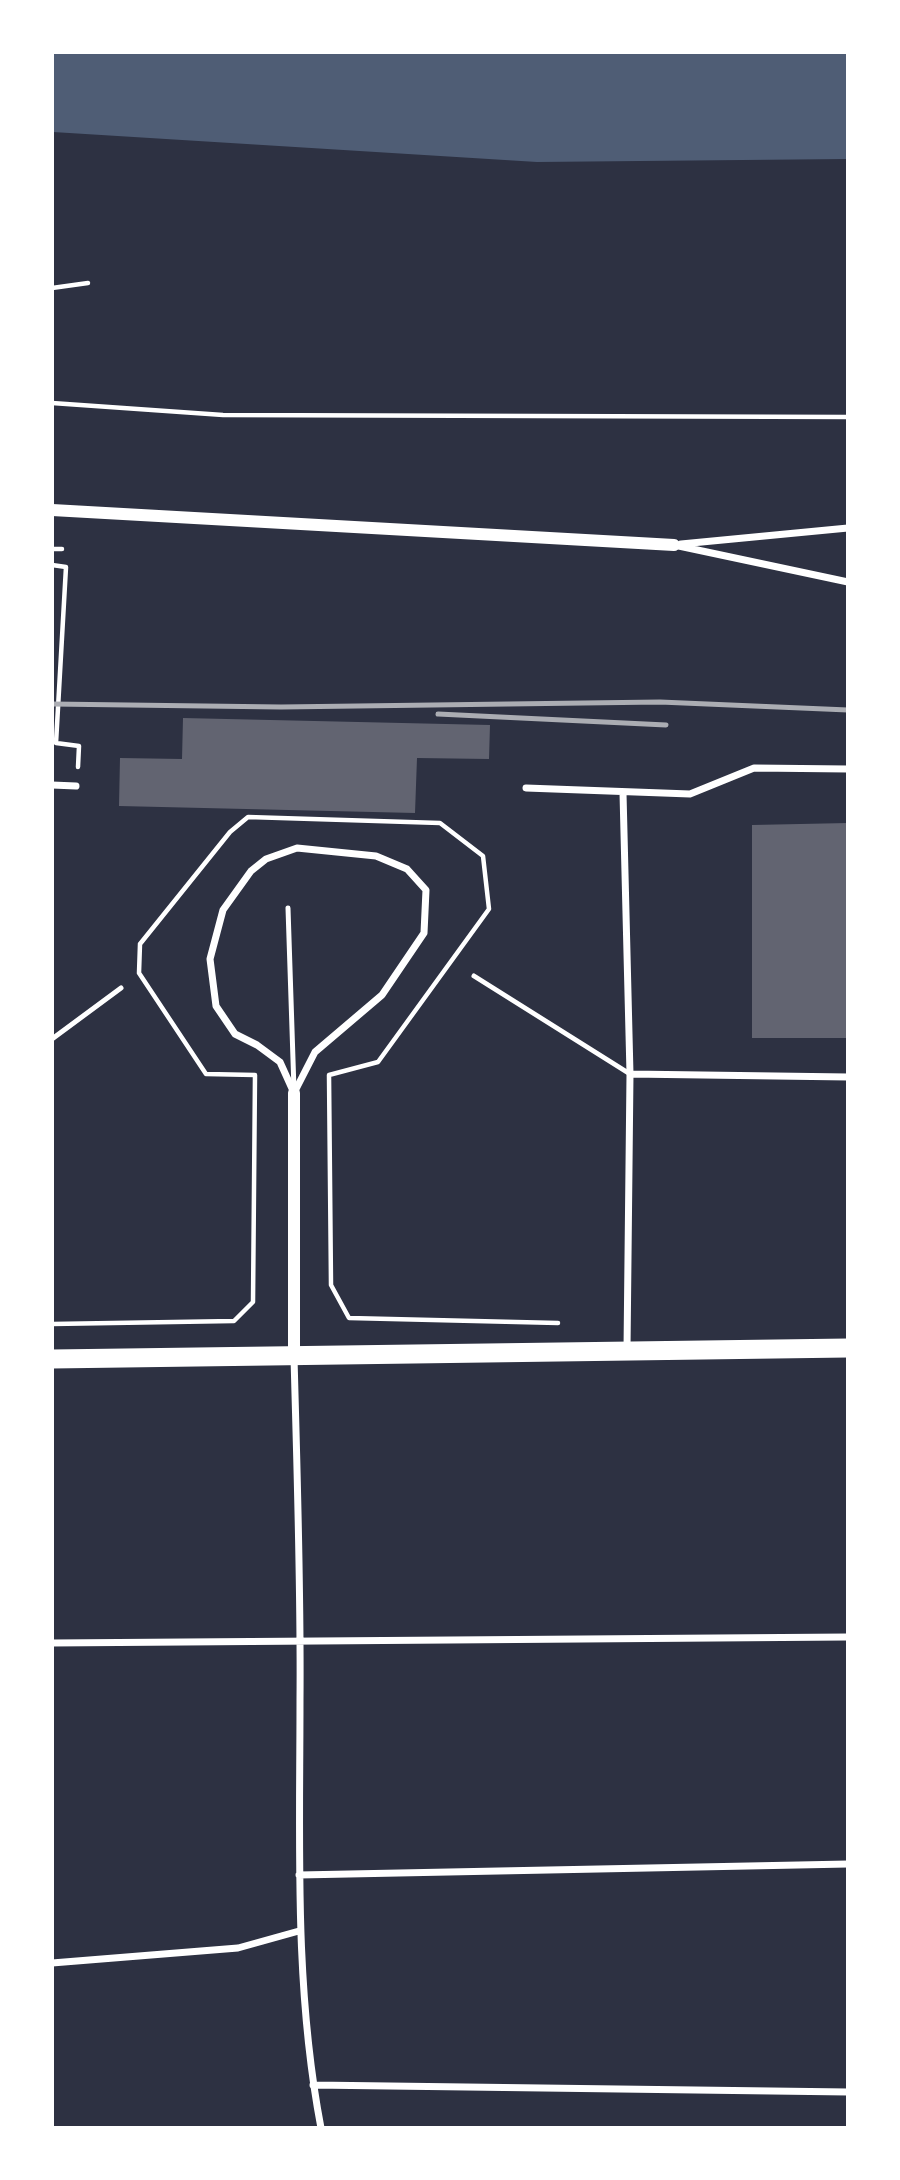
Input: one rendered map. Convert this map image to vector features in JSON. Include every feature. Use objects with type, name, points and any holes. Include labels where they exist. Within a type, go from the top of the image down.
[{"type":"highway","points":[[52,1359],[848,1348]]},
{"type":"street","points":[[52,510],[674,545],[848,582]]},
{"type":"street","points":[[674,545],[848,528]]},
{"type":"street","points":[[526,788],[690,794],[754,768],[848,769]]},
{"type":"street","points":[[52,785],[76,786]]},
{"type":"street","points":[[623,793],[629,1074],[627,1353]]},
{"type":"street","points":[[294,1093],[315,1052],[382,995],[424,933],[426,890],[407,869],[376,856],[297,848],[266,859],[258,865],[223,910],[210,959],[216,1006],[235,1034],[257,1045],[280,1062],[294,1093],[294,1356],[300,1641],[299,1931],[313,2085],[321,2127]]},
{"type":"street","points":[[629,1074],[848,1077]]},
{"type":"street","points":[[52,1643],[848,1637]]},
{"type":"street","points":[[299,1875],[848,1864]]},
{"type":"street","points":[[52,1963],[238,1948],[299,1931]]},
{"type":"street","points":[[313,2085],[848,2092]]},
{"type":"lane","points":[[288,908],[294,1093]]},
{"type":"lane","points":[[474,976],[629,1074]]},
{"type":"lane","points":[[52,1039],[121,988]]},
{"type":"path","points":[[52,288],[88,283]]},
{"type":"path","points":[[52,403],[223,415],[848,417]]},
{"type":"path","points":[[52,549],[62,549]]},
{"type":"path","points":[[52,565],[66,567],[56,743],[79,747],[76,786]]},
{"type":"path","points":[[52,1324],[234,1321],[253,1302],[255,1075],[206,1074],[139,973],[140,944],[230,832],[248,817],[440,822],[483,856],[489,909],[378,1062],[329,1075],[331,1285],[349,1318],[571,1324]]},
{"type":"water","points":[[52,53],[847,53],[847,159],[537,162],[53,132]]},
{"type":"building","points":[[183,718],[490,725],[489,759],[417,758],[415,813],[119,806],[120,758],[182,759]]},
{"type":"building","points":[[848,823],[848,1038],[752,1038],[752,825]]},
{"type":"railway","points":[[52,704],[281,707],[660,702],[848,710]]},
{"type":"railway","points":[[438,714],[666,725]]}]
